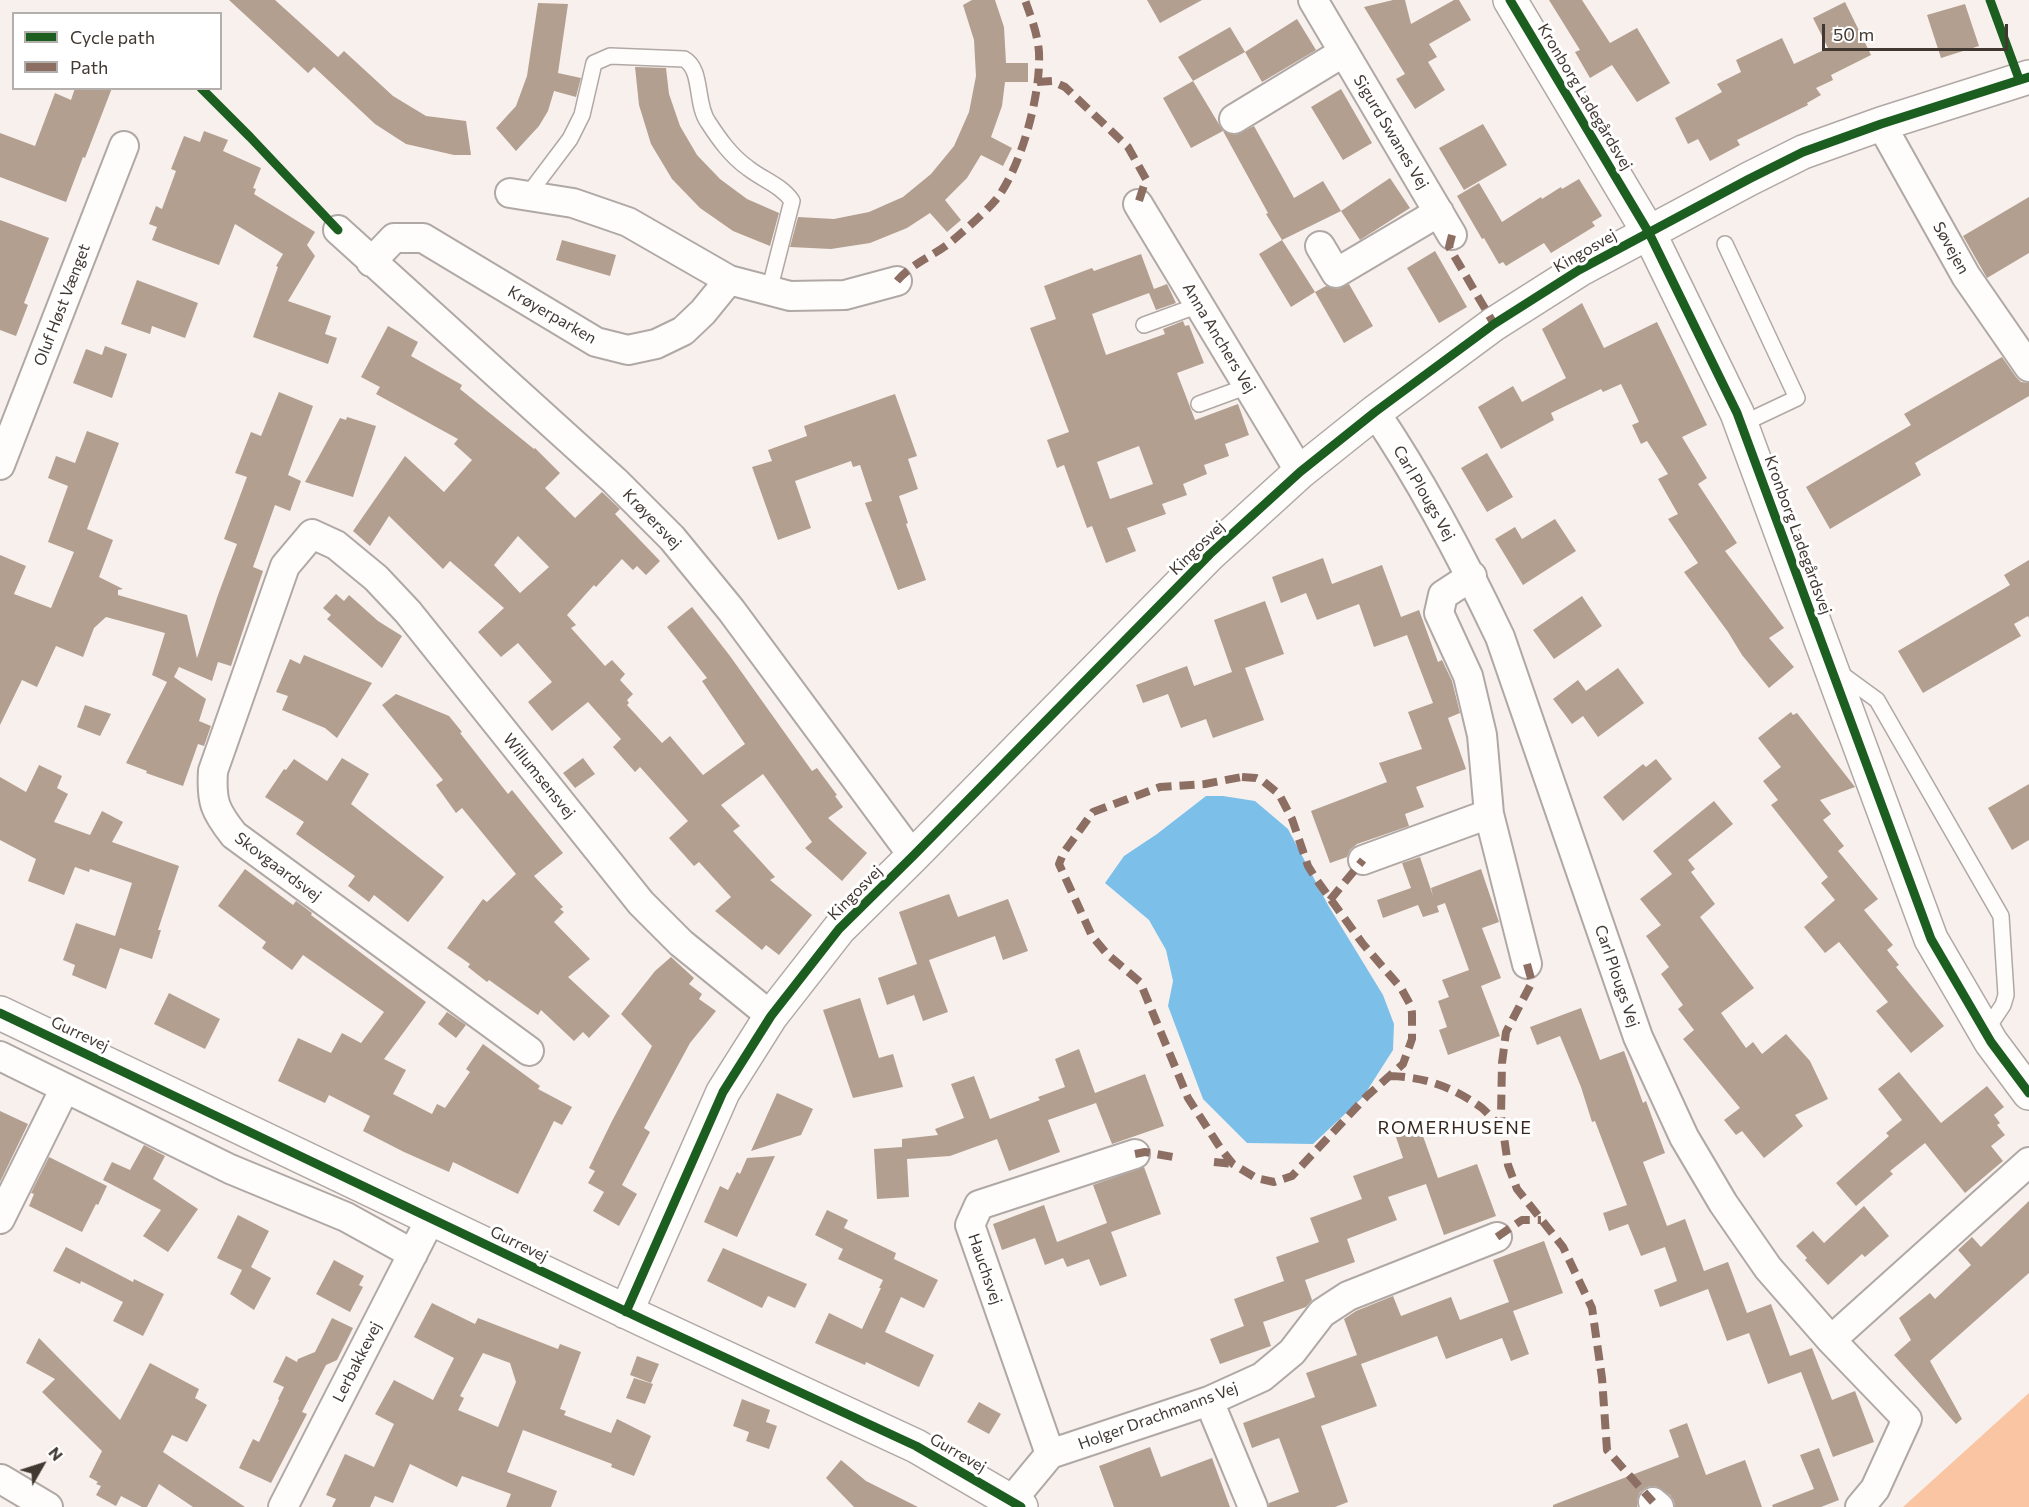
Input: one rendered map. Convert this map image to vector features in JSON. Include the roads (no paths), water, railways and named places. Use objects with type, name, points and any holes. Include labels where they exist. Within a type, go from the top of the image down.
[{"type":"street","name":"Sigurd Swanes Vej","points":[[1313,0],[1446,223],[1336,273],[1320,246]]},
{"type":"street","name":"Kronborg Ladegårdsvej","points":[[1510,0],[1649,233],[1742,424],[1931,939],[1985,1032],[2029,1093]]},
{"type":"street","points":[[1234,118],[1344,52]]},
{"type":"street","name":"Kingosvej","points":[[626,1312],[723,1092],[771,1016],[839,929],[1210,554],[1300,472],[1375,412],[1494,324],[1579,270],[1749,178],[1803,152],[2029,76]]},
{"type":"street","name":"Søvejen","points":[[1881,124],[1966,276],[2029,367]]},
{"type":"street","name":"Oluf Høst Vænget","points":[[0,465],[124,146]]},
{"type":"street","points":[[518,194],[573,203],[628,222],[729,280],[790,296],[845,295],[897,281]]},
{"type":"street","name":"Anna Anchers Vej","points":[[1138,204],[1300,472]]},
{"type":"street","name":"Krøyersvej","points":[[338,230],[615,481],[672,538],[731,610],[913,856]]},
{"type":"street","name":"Krøyerparken","points":[[371,262],[394,238],[423,238],[596,342],[628,350],[656,344],[683,331],[703,312],[729,280]]},
{"type":"street","name":"Carl Plougs Vej","points":[[1375,412],[1417,478],[1472,576],[1500,637],[1638,1037],[1684,1137],[1723,1203],[1768,1268],[1831,1340],[1907,1419],[1875,1489],[1860,1507]]},
{"type":"street","name":"Willumsensvej","points":[[312,534],[336,544],[384,586],[416,621],[641,903],[681,943],[771,1016]]},
{"type":"street","name":"Skovgaardsvej","points":[[312,534],[285,566],[213,771],[212,795],[220,818],[234,835],[529,1052]]},
{"type":"street","points":[[1472,576],[1443,595],[1439,613],[1468,676],[1482,735],[1489,814],[1527,964]]},
{"type":"street","points":[[1363,860],[1489,814]]},
{"type":"street","name":"Gurrevej","points":[[0,1013],[626,1312],[916,1446],[1016,1504]]},
{"type":"street","points":[[0,1056],[230,1169],[346,1217],[413,1254]]},
{"type":"street","points":[[0,1219],[65,1088]]},
{"type":"street","name":"Hauchsvej","points":[[1050,1454],[970,1225],[979,1205],[1135,1154]]},
{"type":"street","points":[[1831,1340],[2029,1162]]},
{"type":"street","name":"Lerbakkevej","points":[[283,1507],[431,1218]]},
{"type":"street","name":"Holger Drachmanns Vej","points":[[1050,1454],[1209,1401],[1262,1377],[1292,1352],[1322,1314],[1348,1296],[1497,1237]]},
{"type":"street","points":[[1209,1401],[1253,1507]]},
{"type":"street","points":[[1016,1504],[1050,1454]]},
{"type":"street","points":[[1,1479],[48,1507]]},
{"type":"lane","points":[[518,194],[570,139],[582,116],[594,63],[610,56],[684,59],[691,63],[695,72],[699,100],[705,118],[724,145],[746,167],[785,190],[792,201],[769,291]]},
{"type":"lane","points":[[1725,244],[1797,398],[1742,424]]},
{"type":"lane","points":[[1144,325],[1199,305]]},
{"type":"lane","points":[[1199,404],[1248,386]]},
{"type":"lane","points":[[1830,666],[1876,700],[2001,916],[2006,995],[1985,1032]]},
{"type":"water","points":[[1206,796],[1255,801],[1288,829],[1328,905],[1383,995],[1394,1024],[1393,1050],[1363,1097],[1313,1144],[1247,1143],[1203,1099],[1168,1006],[1173,981],[1166,950],[1149,920],[1105,883],[1124,856]]},
{"type":"district","name":"ROMERHUSENE","points":[[1455,1128]]}]
